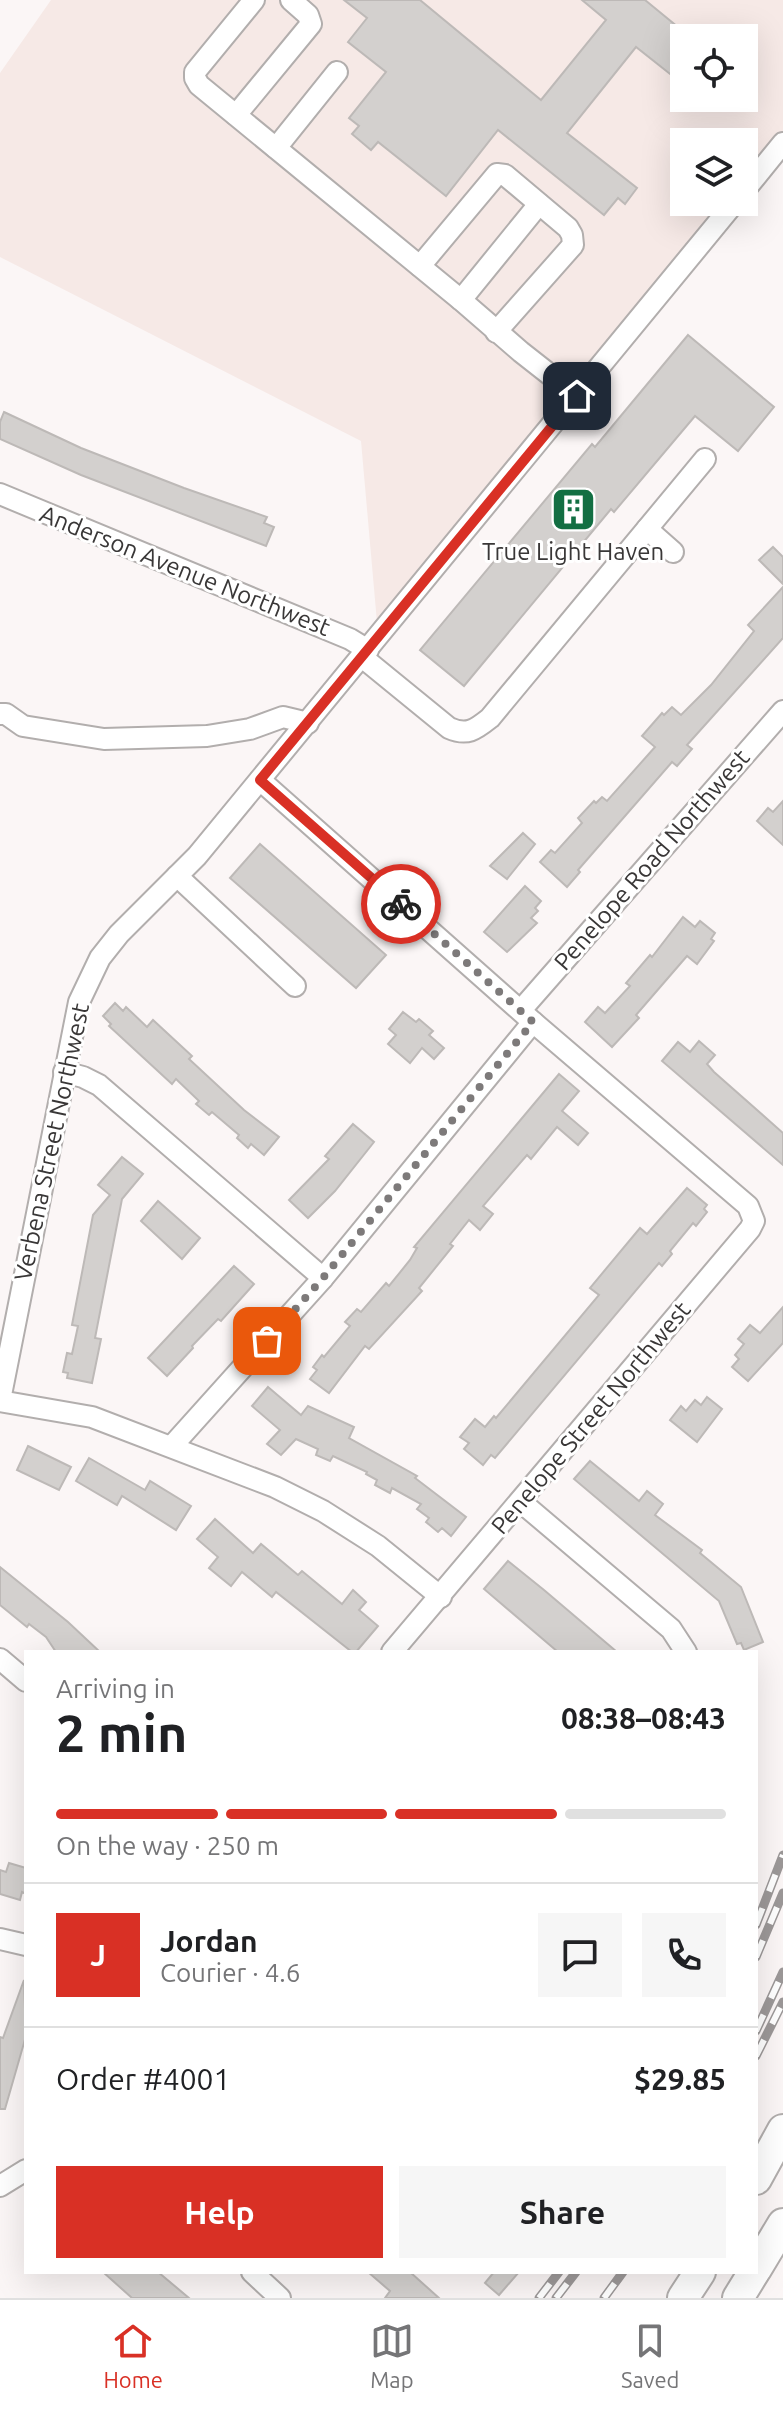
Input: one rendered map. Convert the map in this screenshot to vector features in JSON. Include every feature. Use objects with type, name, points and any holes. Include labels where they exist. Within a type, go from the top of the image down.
[{"type":"highway","points":[[758,2175],[783,2130]]},
{"type":"highway","points":[[758,2266],[783,2224]]},
{"type":"highway","points":[[683,2298],[699,2274]]},
{"type":"highway","points":[[738,2298],[753,2274]]},
{"type":"street","points":[[254,0],[195,72],[199,85],[577,396]]},
{"type":"street","points":[[236,115],[311,24],[308,15],[291,0]]},
{"type":"street","points":[[276,148],[337,72]]},
{"type":"street","points":[[758,174],[783,143]]},
{"type":"street","points":[[420,266],[497,174],[505,175],[568,228],[573,245],[496,332]]},
{"type":"street","points":[[461,300],[539,204]]},
{"type":"street","name":"Verbena Street Northwest","points":[[0,1400],[79,1002],[100,958],[119,934],[177,876],[308,723],[724,216]]},
{"type":"street","points":[[673,552],[647,529],[705,459]]},
{"type":"street","name":"Anderson Avenue Northwest","points":[[0,494],[350,639],[449,728],[461,733],[473,731],[490,718],[647,529]]},
{"type":"street","name":"Penelope Road Northwest","points":[[172,1446],[323,1278],[527,1016],[783,711]]},
{"type":"street","points":[[0,714],[6,714],[23,726],[104,739],[207,736],[250,729],[283,717],[308,723]]},
{"type":"street","name":"Penelope Street Northwest","points":[[260,780],[748,1206],[754,1221],[394,1650]]},
{"type":"street","points":[[177,876],[295,986]]},
{"type":"street","points":[[64,1072],[99,1085],[323,1278]]},
{"type":"street","points":[[0,1400],[92,1417],[275,1487],[323,1511],[378,1546],[441,1597]]},
{"type":"street","points":[[521,1502],[671,1629],[685,1650]]},
{"type":"street","points":[[0,1659],[24,1679]]},
{"type":"street","points":[[0,1939],[24,1945]]},
{"type":"street","points":[[0,2186],[24,2171]]},
{"type":"street","points":[[254,2274],[280,2298]]},
{"type":"shaded area","points":[[51,0],[783,0],[783,161],[758,191],[758,128],[670,128],[670,216],[737,216],[379,645],[361,441],[0,257],[0,73]]},
{"type":"building","points":[[344,0],[420,0],[541,100],[606,20],[582,0],[645,0],[674,24],[670,24],[670,74],[636,47],[567,133],[637,188],[625,204],[618,198],[604,215],[498,130],[446,196],[378,142],[371,150],[352,134],[359,126],[349,118],[386,72],[348,42],[367,18]]},
{"type":"building","name":"True Light Haven","points":[[688,335],[774,407],[738,451],[695,416],[614,512],[611,509],[464,686],[420,650],[592,444],[595,447]]},
{"type":"building","points":[[4,412],[81,448],[267,517],[264,523],[274,527],[266,546],[81,475],[0,439],[0,422]]},
{"type":"building","points":[[773,547],[783,557],[783,584],[759,560]]},
{"type":"building","points":[[783,587],[783,638],[687,745],[692,749],[677,766],[672,762],[578,870],[580,872],[567,887],[540,862],[551,850],[555,853],[582,823],[578,818],[594,801],[596,803],[602,797],[607,801],[655,747],[642,736],[662,713],[664,715],[672,707],[681,715],[711,685],[754,631],[748,625]]},
{"type":"building","points":[[783,801],[783,845],[757,821],[768,808],[773,812]]},
{"type":"building","points":[[523,833],[535,844],[507,879],[490,866]]},
{"type":"building","points":[[260,844],[386,955],[356,988],[230,878]]},
{"type":"building","points":[[525,886],[541,901],[535,908],[538,911],[531,918],[537,923],[507,952],[484,932]]},
{"type":"building","points":[[683,917],[695,927],[700,921],[715,933],[711,939],[714,941],[697,964],[687,956],[612,1047],[585,1022],[598,1007],[605,1013],[630,986],[626,983],[650,955],[652,957]]},
{"type":"building","points":[[115,1003],[123,1011],[126,1007],[147,1027],[153,1020],[192,1056],[189,1059],[244,1110],[279,1137],[264,1155],[251,1144],[248,1148],[237,1138],[239,1135],[212,1112],[209,1115],[196,1104],[199,1101],[176,1079],[172,1084],[109,1026],[111,1024],[103,1016]]},
{"type":"building","points":[[403,1012],[416,1022],[419,1019],[433,1031],[429,1035],[444,1048],[434,1059],[422,1048],[410,1063],[388,1044],[396,1035],[389,1029]]},
{"type":"building","points":[[699,1041],[715,1055],[707,1064],[714,1072],[783,1133],[783,1165],[662,1061],[678,1042],[690,1052]]},
{"type":"building","points":[[559,1074],[579,1091],[562,1111],[588,1133],[578,1145],[557,1127],[531,1159],[527,1155],[483,1206],[493,1214],[480,1230],[469,1220],[450,1244],[453,1246],[419,1288],[422,1291],[369,1349],[365,1346],[329,1393],[310,1379],[317,1370],[313,1367],[322,1355],[324,1357],[350,1326],[345,1322],[357,1309],[361,1312],[386,1283],[389,1286],[410,1260],[417,1248],[414,1247]]},
{"type":"building","points":[[353,1124],[374,1142],[335,1191],[308,1218],[289,1200],[329,1159],[325,1156]]},
{"type":"building","points":[[122,1157],[143,1174],[122,1199],[95,1338],[101,1339],[92,1383],[67,1378],[68,1373],[63,1372],[67,1353],[72,1354],[78,1326],[72,1325],[93,1215],[110,1195],[98,1185]]},
{"type":"building","points":[[687,1188],[707,1205],[704,1209],[707,1212],[696,1226],[693,1223],[662,1266],[659,1263],[495,1458],[491,1455],[483,1465],[464,1449],[469,1443],[460,1437],[475,1419],[485,1427],[494,1416],[496,1418],[599,1295],[590,1288],[640,1228],[647,1234]]},
{"type":"building","points":[[158,1201],[200,1238],[182,1259],[141,1221]]},
{"type":"building","points":[[234,1266],[254,1284],[221,1321],[218,1319],[192,1346],[167,1376],[148,1358]]},
{"type":"building","points":[[783,1307],[783,1343],[748,1381],[732,1367],[739,1359],[735,1355],[744,1344],[738,1339],[750,1325],[760,1333]]},
{"type":"building","points":[[268,1387],[301,1415],[308,1406],[354,1427],[349,1438],[417,1476],[415,1478],[466,1517],[451,1536],[442,1528],[438,1532],[426,1522],[429,1518],[417,1509],[421,1504],[392,1488],[390,1493],[375,1485],[377,1480],[367,1472],[333,1456],[330,1461],[316,1455],[318,1449],[296,1439],[281,1455],[267,1444],[280,1430],[252,1406]]},
{"type":"building","points":[[707,1397],[722,1409],[697,1442],[670,1420],[681,1406],[686,1411],[695,1400],[701,1405]]},
{"type":"building","points":[[28,1446],[71,1467],[59,1490],[17,1470]]},
{"type":"building","points":[[89,1458],[145,1490],[150,1481],[191,1506],[176,1530],[122,1496],[117,1505],[76,1481]]},
{"type":"building","points":[[590,1461],[639,1501],[647,1491],[663,1504],[655,1515],[702,1550],[700,1553],[741,1587],[763,1642],[744,1650],[741,1643],[737,1644],[719,1601],[574,1479]]},
{"type":"building","points":[[215,1519],[253,1553],[261,1544],[298,1575],[302,1571],[342,1604],[353,1590],[366,1602],[359,1610],[378,1626],[358,1650],[349,1650],[276,1592],[272,1597],[242,1572],[231,1586],[209,1568],[218,1557],[197,1539]]},
{"type":"building","points":[[508,1561],[615,1650],[556,1650],[484,1589]]},
{"type":"building","points":[[0,1567],[98,1650],[55,1650],[46,1637],[29,1624],[27,1627],[0,1605]]},
{"type":"building","points":[[9,1863],[24,1867],[24,1893],[20,1900],[0,1894],[0,1870],[6,1872]]},
{"type":"building","points":[[24,1980],[24,2043],[5,2109],[0,2109],[0,2037],[3,2038]]},
{"type":"building","points":[[105,2274],[160,2274],[189,2298],[132,2298]]},
{"type":"building","points":[[370,2274],[412,2274],[439,2298],[385,2298],[390,2291]]},
{"type":"building","points":[[492,2274],[517,2274],[499,2295],[485,2283]]},
{"type":"railway","points":[[758,1920],[783,1855]]},
{"type":"railway","points":[[758,1952],[783,1893]]},
{"type":"railway","points":[[758,2027],[783,1972]]},
{"type":"railway","points":[[758,2052],[783,2002]]},
{"type":"railway","points":[[539,2298],[557,2274]]},
{"type":"railway","points":[[556,2298],[574,2274]]},
{"type":"railway","points":[[604,2298],[622,2274]]},
{"type":"way so far","points":[[267,1341],[323,1278],[533,1022],[401,904]]},
{"type":"place","name":"True Light Haven","points":[[573,510]]},
{"type":"route","points":[[401,904],[260,780],[577,396]]}]
